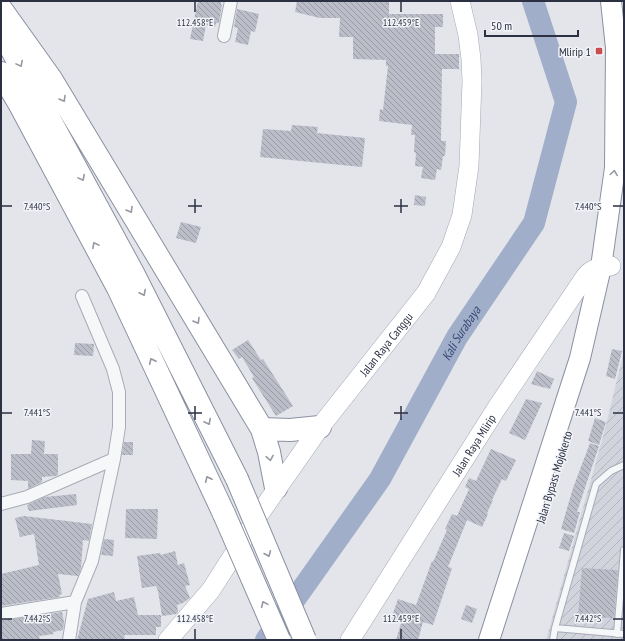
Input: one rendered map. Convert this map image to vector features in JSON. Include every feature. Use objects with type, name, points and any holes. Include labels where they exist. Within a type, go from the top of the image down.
[{"type":"highway","points":[[606,266],[615,168],[616,48],[611,1]]},
{"type":"highway","points":[[1,9],[51,79],[262,429],[269,452],[276,488]]},
{"type":"highway","points":[[1,30],[133,273],[237,479],[305,640]]},
{"type":"highway","points":[[616,48],[624,78]]},
{"type":"highway","points":[[1,73],[19,102],[118,288],[224,514],[279,640]]},
{"type":"highway","points":[[606,266],[619,229],[624,196]]},
{"type":"highway","name":"Jalan Bypass Mojokerto","points":[[489,640],[580,358],[606,266]]},
{"type":"highway","name":"Jalan Bypass Mojokerto","points":[[502,640],[590,363],[606,266]]},
{"type":"highway","points":[[262,429],[290,430],[320,428]]},
{"type":"main road","name":"Jalan Raya Canggu","points":[[168,640],[211,590],[276,488],[320,428],[426,293],[451,248],[462,215],[470,166],[472,82],[468,36],[460,1]]},
{"type":"main road","name":"Jalan Raya Mlirip","points":[[350,640],[498,406],[587,273],[596,268],[606,266]]},
{"type":"street","points":[[224,36],[231,1]]},
{"type":"street","points":[[69,640],[75,602],[92,561],[114,459],[119,427],[119,392],[113,368],[82,296]]},
{"type":"street","points":[[1,504],[27,497],[114,459]]},
{"type":"street","points":[[1,614],[75,602]]},
{"type":"lane","points":[[553,640],[555,628],[596,484],[611,471],[624,466]]},
{"type":"lane","points":[[617,634],[624,550]]},
{"type":"lane","points":[[555,628],[624,634]]},
{"type":"shaded area","points":[[624,351],[624,640],[546,640],[604,433]]},
{"type":"building","points":[[198,1],[221,1],[222,5],[219,23],[216,23],[215,27],[206,25],[203,41],[190,39]]},
{"type":"building","points":[[297,1],[389,1],[389,14],[443,14],[443,27],[435,27],[435,54],[459,54],[459,69],[442,69],[441,141],[446,141],[445,156],[443,156],[441,170],[437,169],[435,180],[421,178],[423,167],[415,166],[415,135],[411,135],[412,125],[379,121],[380,109],[383,110],[388,66],[386,66],[386,60],[353,59],[353,37],[339,37],[340,18],[320,18],[295,12]]},
{"type":"building","points":[[237,9],[259,14],[255,32],[251,31],[248,45],[235,42],[238,28],[234,27]]},
{"type":"building","points":[[292,125],[318,127],[317,133],[365,138],[362,167],[260,157],[263,129],[291,131]]},
{"type":"building","points":[[415,195],[426,197],[425,206],[414,205]]},
{"type":"building","points":[[181,222],[201,227],[196,243],[176,238]]},
{"type":"building","points":[[248,340],[261,360],[263,359],[293,406],[276,416],[252,378],[254,377],[242,357],[239,359],[232,350]]},
{"type":"building","points":[[75,343],[94,344],[93,356],[74,355]]},
{"type":"building","points":[[612,349],[622,351],[615,379],[606,376]]},
{"type":"building","points":[[537,371],[554,379],[550,389],[531,384]]},
{"type":"building","points":[[526,399],[542,403],[525,440],[509,433]]},
{"type":"building","points":[[595,418],[606,422],[599,445],[588,441]]},
{"type":"building","points":[[32,440],[45,441],[44,454],[58,454],[58,475],[42,477],[42,482],[28,489],[28,481],[11,480],[11,454],[31,454]]},
{"type":"building","points":[[124,442],[133,442],[133,455],[122,455]]},
{"type":"building","points":[[590,443],[599,446],[577,512],[580,512],[574,533],[561,529],[573,488]]},
{"type":"building","points":[[491,449],[516,460],[506,481],[502,479],[482,527],[467,520],[448,567],[452,568],[433,625],[423,622],[418,640],[396,640],[401,623],[391,619],[398,599],[416,605],[432,561],[433,562],[447,530],[445,529],[452,514],[457,516],[469,489],[465,487],[469,478],[476,481]]},
{"type":"building","points":[[76,494],[77,505],[29,511],[27,505],[45,497]]},
{"type":"building","points":[[126,509],[158,509],[157,539],[125,538]]},
{"type":"building","points":[[24,516],[92,524],[89,541],[83,540],[81,568],[78,576],[58,574],[62,594],[59,595],[60,597],[1,606],[1,574],[39,565],[34,534],[20,537],[15,518]]},
{"type":"building","points":[[564,533],[574,536],[569,551],[559,548]]},
{"type":"building","points":[[104,539],[114,540],[113,556],[101,555]]},
{"type":"building","points":[[175,551],[178,565],[184,563],[190,585],[185,586],[190,598],[177,605],[178,612],[176,614],[162,616],[156,586],[142,588],[137,556],[160,553],[161,555]]},
{"type":"building","points":[[582,568],[618,570],[614,617],[578,616]]},
{"type":"building","points":[[114,592],[116,601],[134,597],[138,615],[161,615],[161,627],[156,627],[156,635],[124,635],[125,640],[77,640],[88,599]]},
{"type":"building","points":[[466,605],[477,609],[472,623],[461,619]]},
{"type":"building","points":[[62,612],[64,622],[63,630],[53,632],[54,634],[39,636],[40,639],[1,640],[1,621]]},
{"type":"waterway","name":"Kali Surabaya","points":[[266,640],[380,479],[457,337],[534,223],[566,102],[533,1]]},
{"type":"place","name":"Mlirip 1","points":[[599,51]]}]
